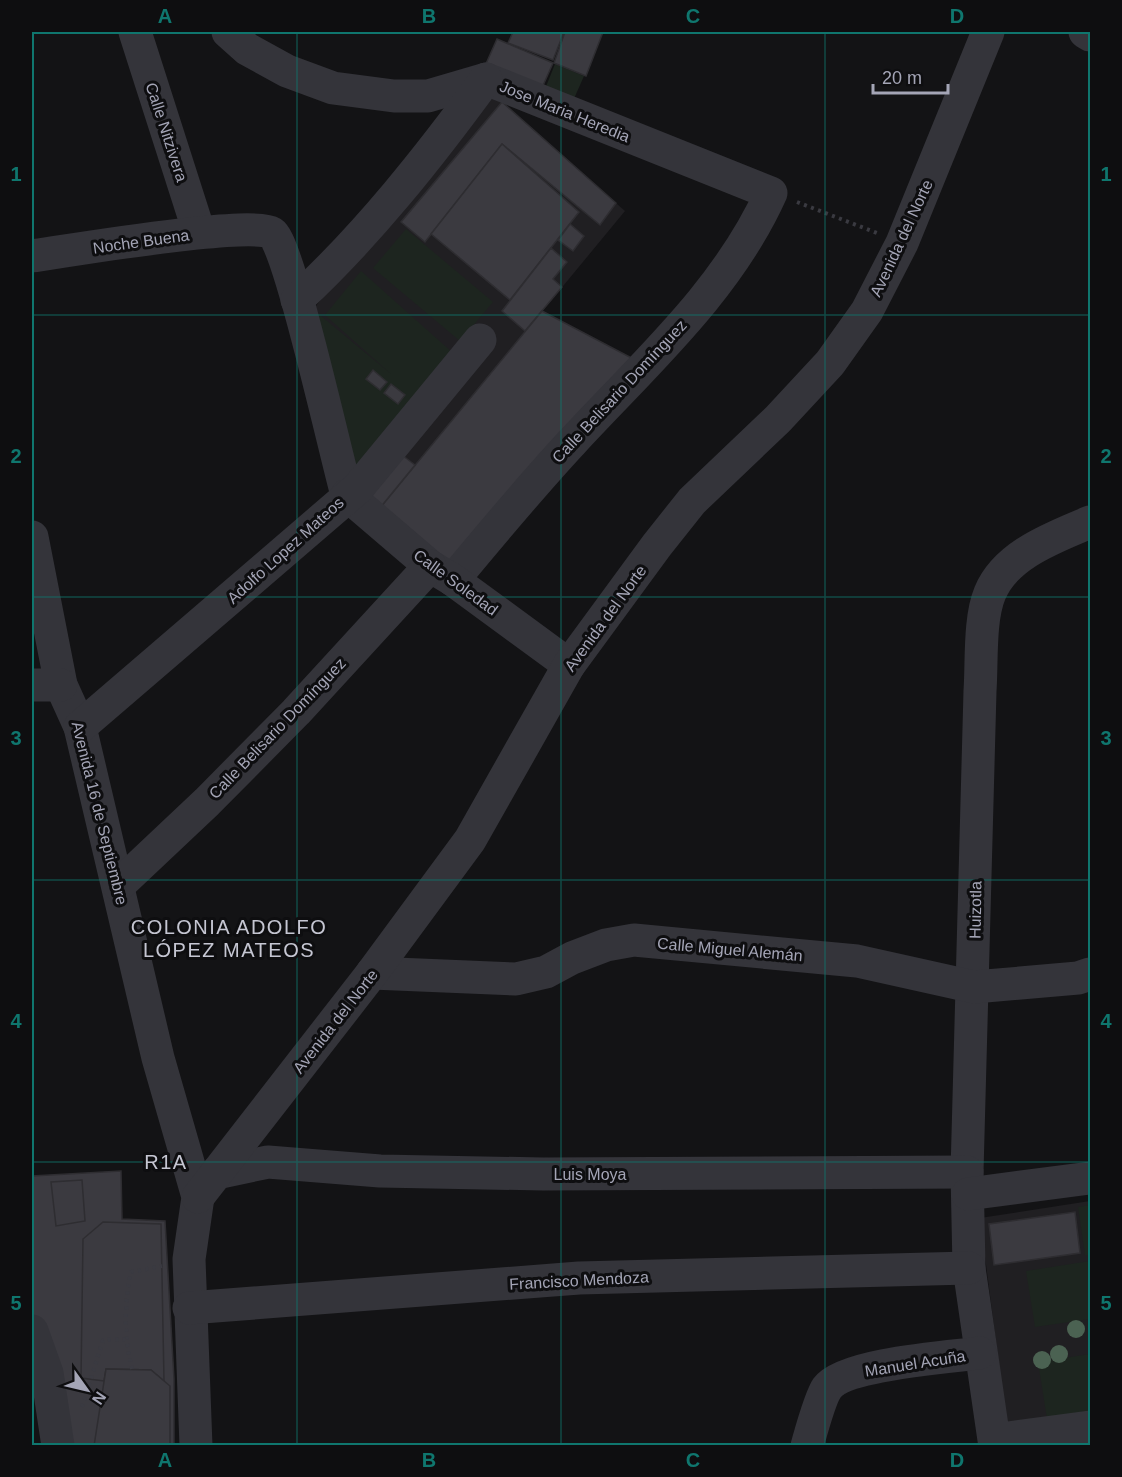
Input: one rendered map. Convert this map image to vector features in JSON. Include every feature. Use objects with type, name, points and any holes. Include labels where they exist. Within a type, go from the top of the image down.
[{"type":"street","name":"Calle Nitzivera","points":[[135,32],[200,232]]},
{"type":"street","name":"Jose Maria Heredia","points":[[228,32],[247,49],[287,71],[333,88],[393,96],[428,96],[486,80],[771,193]]},
{"type":"street","name":"Avenida del Norte","points":[[207,1185],[372,973],[470,840],[569,665],[692,501],[778,419],[830,363],[867,311],[902,243],[988,32]]},
{"type":"street","points":[[1084,32],[1090,35]]},
{"type":"street","points":[[297,300],[336,264],[442,139],[486,80]]},
{"type":"street","name":"Calle Belisario Domínguez","points":[[118,885],[207,802],[288,720],[442,573],[507,515],[573,441],[652,359],[706,295],[740,253],[771,193]]},
{"type":"street","name":"Noche Buena","points":[[32,256],[200,232],[251,229]]},
{"type":"street","name":"Adolfo Lopez Mateos","points":[[80,727],[216,612],[347,495],[297,300],[280,245],[274,234],[265,230],[251,229]]},
{"type":"street","points":[[347,495],[358,488],[480,340]]},
{"type":"street","name":"Calle Soledad","points":[[347,495],[442,573],[569,665]]},
{"type":"street","name":"Huizotla","points":[[980,1353],[969,1268],[968,1183],[980,691],[985,620],[990,594],[1001,576],[1017,560],[1043,542],[1090,522]]},
{"type":"street","name":"Avenida 16 de Septiembre","points":[[32,537],[46,685],[80,727],[158,1058],[207,1185],[189,1259],[189,1308],[203,1442]]},
{"type":"street","name":"Calle Miguel Alemán","points":[[372,973],[516,979],[546,972],[572,958],[606,945],[634,940],[857,961],[974,987],[1078,978],[1090,974]]},
{"type":"street","name":"Luis Moya","points":[[207,1185],[268,1162],[380,1171],[968,1183],[1090,1178]]},
{"type":"street","name":"Francisco Mendoza","points":[[189,1308],[579,1278],[969,1268]]},
{"type":"street","points":[[32,1331],[47,1373],[58,1446]]},
{"type":"street","name":"Manuel Acuña","points":[[807,1446],[827,1388],[842,1378],[863,1369],[980,1353],[994,1440],[1090,1427]]},
{"type":"path","points":[[771,193],[902,243]]},
{"type":"path","points":[[132,1369],[127,1339],[126,1298],[131,1272],[189,1259]]},
{"type":"path","points":[[80,1415],[103,1340],[127,1339]]},
{"type":"shaded area","points":[[555,64],[584,76],[573,101],[545,89]]},
{"type":"shaded area","points":[[486,89],[625,211],[375,514],[312,311]]},
{"type":"shaded area","points":[[406,229],[493,302],[460,341],[373,268]]},
{"type":"shaded area","points":[[361,271],[454,354],[357,474],[315,311],[391,374],[325,315]]},
{"type":"shaded area","points":[[1090,1201],[1090,1421],[1008,1434],[980,1218]]},
{"type":"shaded area","points":[[1090,1205],[1090,1255],[1085,1255],[1078,1207]]},
{"type":"shaded area","points":[[1090,1261],[1090,1319],[1035,1327],[1026,1271]]},
{"type":"shaded area","points":[[1090,1354],[1090,1412],[1047,1419],[1038,1362]]},
{"type":"building","points":[[513,32],[564,32],[553,60],[508,43]]},
{"type":"building","points":[[565,32],[603,32],[586,76],[554,63]]},
{"type":"building","points":[[497,39],[553,63],[541,90],[485,66]]},
{"type":"building","points":[[502,102],[616,203],[600,225],[502,144],[425,242],[401,222]]},
{"type":"building","points":[[502,144],[579,212],[510,300],[431,234]]},
{"type":"building","points":[[570,224],[584,236],[573,251],[558,240]]},
{"type":"building","points":[[551,248],[567,262],[553,279],[562,287],[525,331],[502,311]]},
{"type":"building","points":[[542,311],[643,364],[452,574],[375,514]]},
{"type":"building","points":[[373,370],[387,382],[380,390],[366,379]]},
{"type":"building","points":[[391,384],[405,395],[398,404],[384,393]]},
{"type":"building","points":[[402,455],[415,465],[375,514],[361,492]]},
{"type":"building","points":[[121,1171],[122,1219],[165,1221],[174,1379],[174,1446],[63,1446],[54,1371],[32,1315],[32,1176]]},
{"type":"building","points":[[82,1180],[85,1221],[56,1226],[51,1182]]},
{"type":"building","points":[[1075,1212],[1080,1253],[994,1265],[989,1224]]},
{"type":"building","points":[[103,1222],[161,1224],[164,1381],[151,1370],[106,1369],[104,1381],[81,1378],[83,1239]]},
{"type":"building","points":[[106,1369],[151,1370],[170,1386],[170,1446],[94,1446]]},
{"type":"district","name":"COLONIA ADOLFO LÓPEZ MATEOS","points":[[229,938]]},
{"type":"district","name":"R1A","points":[[166,1162]]}]
